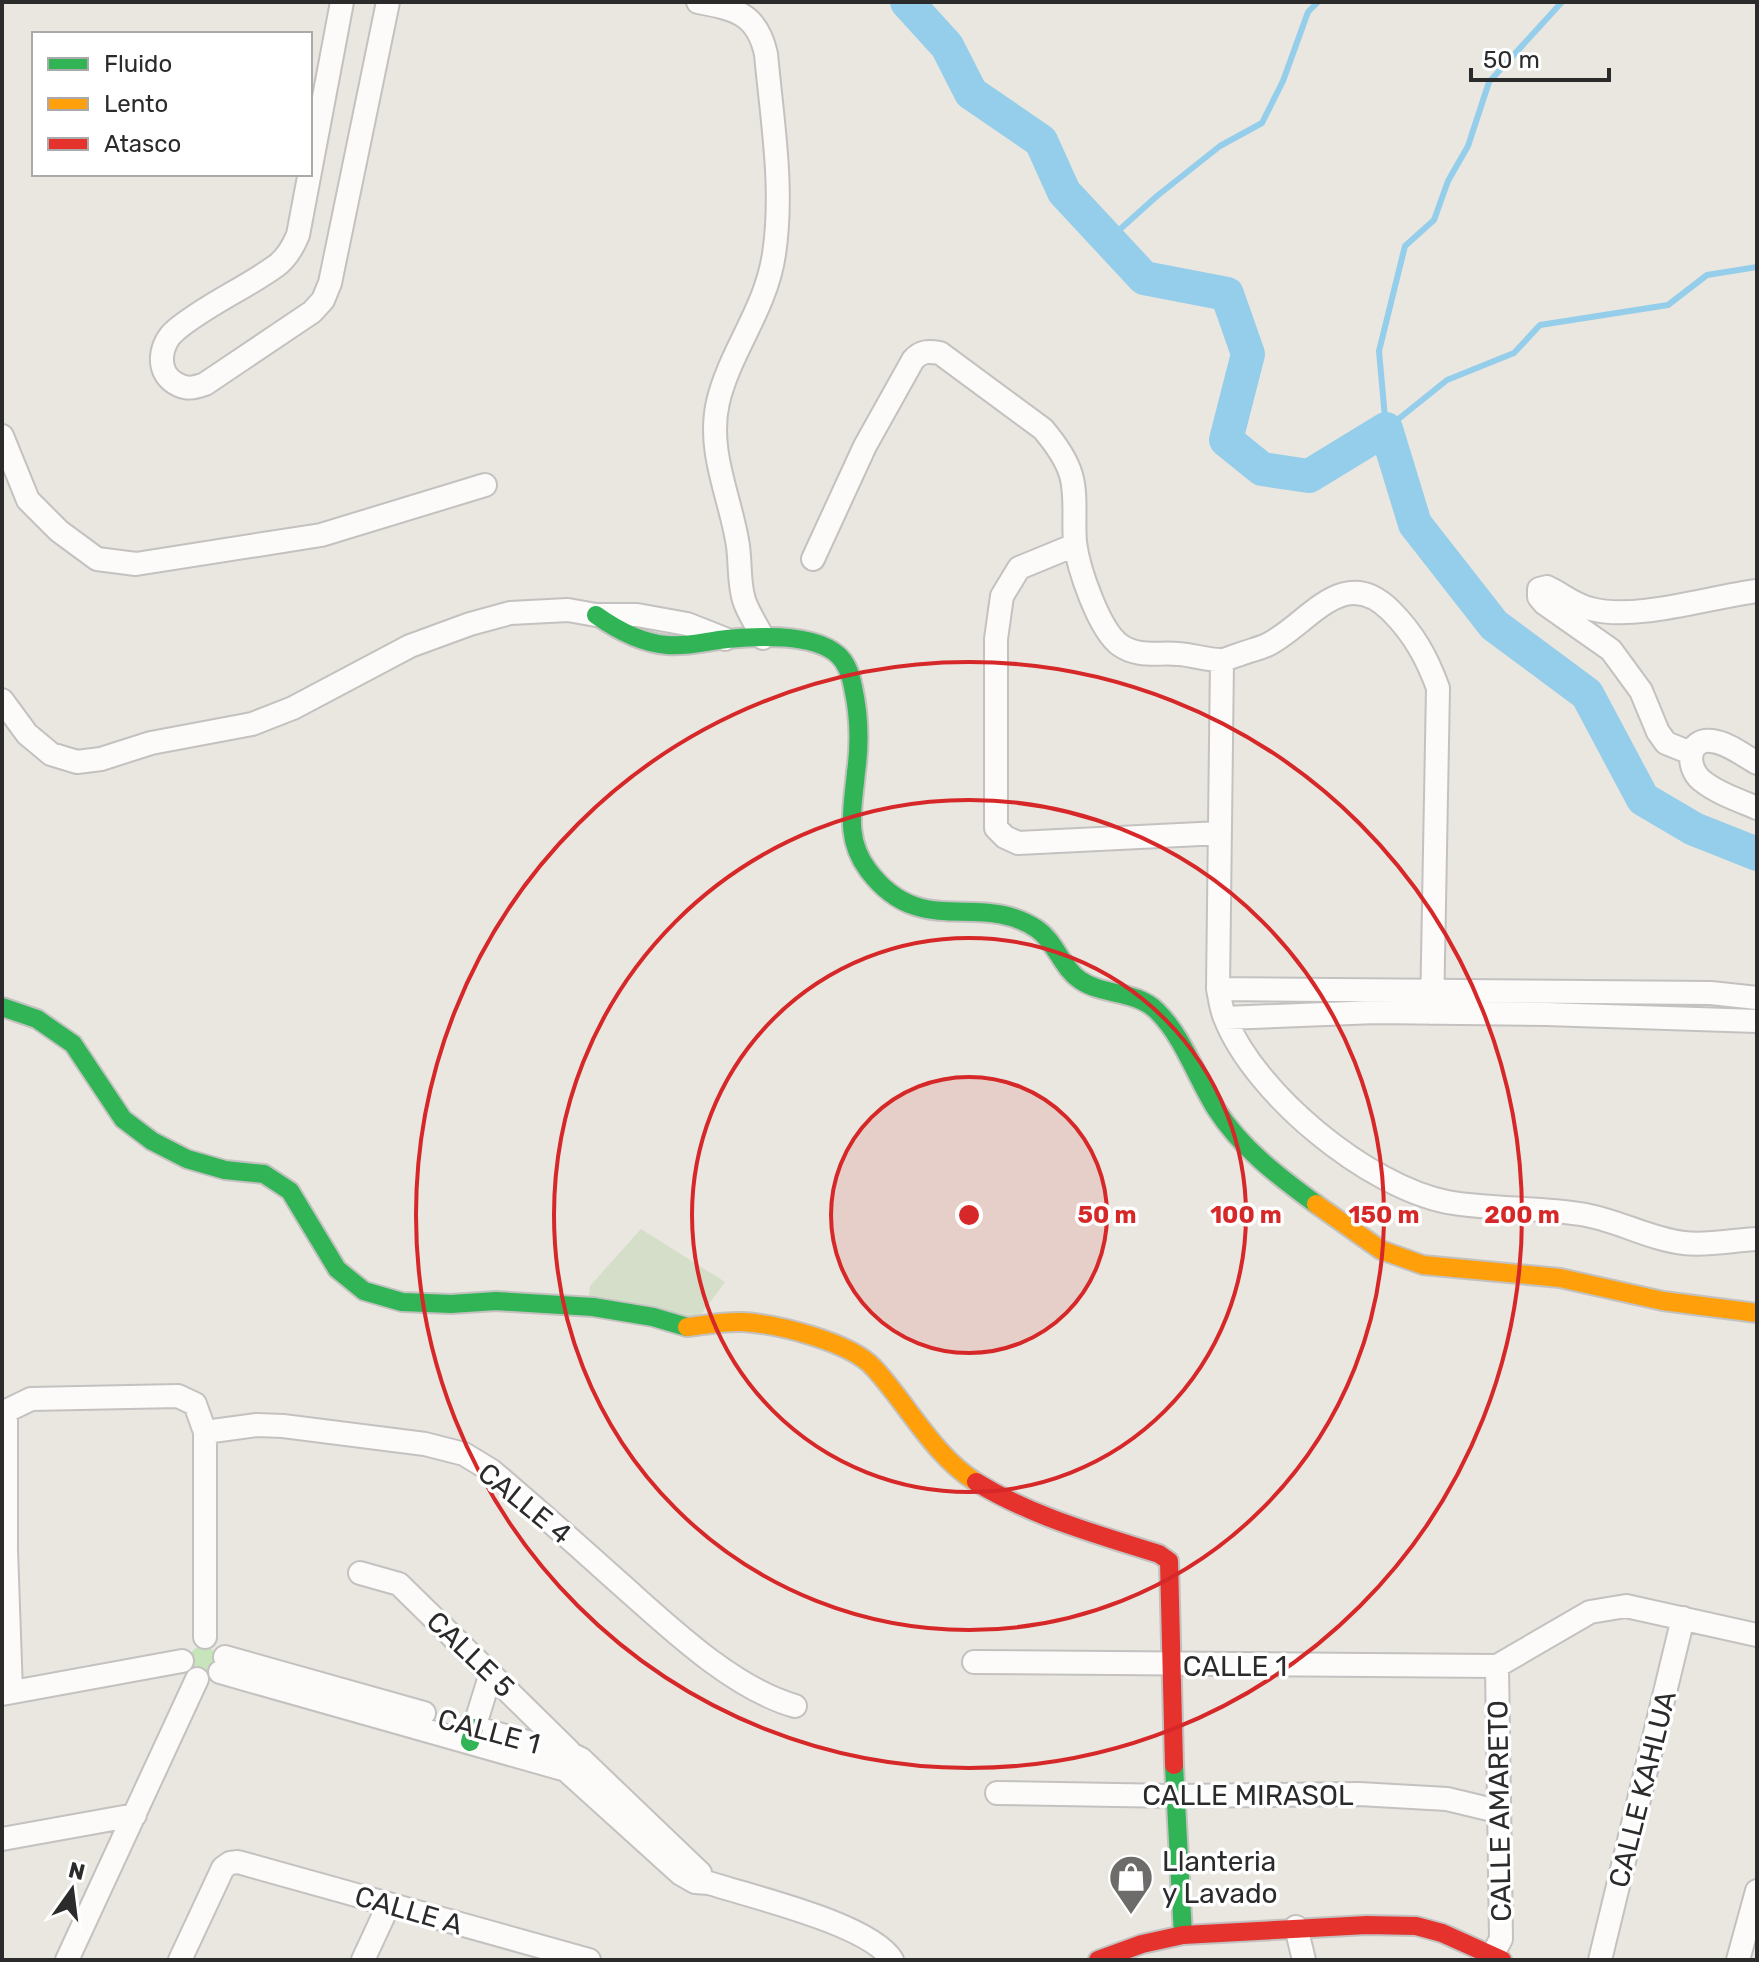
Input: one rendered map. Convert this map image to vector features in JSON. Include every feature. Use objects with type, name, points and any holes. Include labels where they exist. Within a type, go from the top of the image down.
[{"type":"street","points":[[312,161],[342,2]]},
{"type":"street","points":[[309,176],[298,235],[280,263],[174,331],[161,353],[169,379],[179,386],[192,388],[205,384],[312,312],[323,300],[330,283],[388,2]]},
{"type":"street","points":[[698,2],[726,7],[742,14],[755,24],[766,54],[778,191],[774,258],[754,321],[727,376],[718,402],[714,430],[718,463],[737,537],[744,603],[763,638]]},
{"type":"street","points":[[813,559],[865,446],[906,372],[918,354],[928,351],[940,353],[1043,429],[1056,444],[1071,476],[1075,545],[1101,620],[1117,643],[1134,653],[1178,653],[1222,660],[1268,644],[1330,598],[1350,593],[1367,595],[1384,604],[1415,638],[1426,657],[1439,704],[1432,1013]]},
{"type":"street","points":[[2,436],[28,500],[59,531],[97,559],[136,564],[321,535],[485,485]]},
{"type":"street","points":[[1075,545],[1019,568],[1002,596],[996,639],[996,828],[1018,843],[1220,833]]},
{"type":"street","points":[[1691,753],[1666,743],[1626,667],[1611,650],[1544,603],[1539,597],[1539,589],[1547,587],[1582,607],[1607,611],[1654,608],[1757,591]]},
{"type":"street","points":[[2,700],[27,734],[51,754],[77,762],[101,759],[151,743],[252,724],[293,708],[410,646],[510,613],[568,610],[596,615],[637,615],[687,624],[725,639],[807,641],[826,646],[849,667],[855,701],[857,762],[850,819],[854,846],[869,872],[891,895],[913,907],[1021,920],[1039,930],[1066,967],[1081,981],[1100,990],[1135,997],[1152,1006],[1167,1023],[1226,1122],[1257,1157],[1339,1221],[1385,1252],[1422,1265],[1583,1282],[1649,1299],[1757,1313]]},
{"type":"street","points":[[1222,660],[1218,989],[1225,1018],[1245,1054],[1272,1089],[1330,1143],[1365,1167],[1418,1193],[1447,1202],[1581,1214],[1686,1244],[1757,1239]]},
{"type":"street","points":[[1691,753],[1704,741],[1713,741],[1726,744],[1757,763]]},
{"type":"street","points":[[1691,753],[1692,770],[1700,779],[1718,791],[1757,808]]},
{"type":"street","points":[[1218,989],[1711,993],[1757,998]]},
{"type":"street","points":[[2,1007],[37,1019],[73,1044],[123,1119],[152,1141],[187,1159],[225,1170],[264,1174],[290,1191],[337,1269],[364,1291],[402,1302],[451,1304],[496,1301],[593,1307],[653,1317],[683,1327],[740,1322],[759,1324],[829,1341],[852,1351],[872,1365],[937,1447],[971,1479],[1005,1500],[1042,1516],[1159,1554],[1169,1561],[1174,1796],[1183,1935]]},
{"type":"street","points":[[1225,1018],[1376,1012],[1757,1021]]},
{"type":"street","points":[[182,1661],[6,1693],[4,1412],[31,1399],[178,1396],[195,1404],[205,1432],[205,1637]]},
{"type":"street","name":"CALLE 4","points":[[205,1432],[257,1425],[283,1426],[425,1444],[464,1454],[492,1471],[657,1616],[726,1671],[758,1692],[795,1706]]},
{"type":"street","name":"CALLE 5","points":[[360,1573],[399,1584],[571,1754]]},
{"type":"street","points":[[1497,1666],[1590,1612],[1626,1606],[1757,1635]]},
{"type":"street","name":"CALLE KAHLUA","points":[[1600,1960],[1683,1618]]},
{"type":"street","points":[[205,1637],[221,1645],[223,1664],[209,1679],[197,1679],[187,1671],[182,1661],[188,1644],[205,1637]]},
{"type":"street","name":"CALLE 1","points":[[974,1662],[1497,1666]]},
{"type":"street","name":"CALLE 1","points":[[223,1664],[472,1735],[571,1772],[681,1874],[695,1882],[709,1883],[852,1929],[887,1952],[892,1960]]},
{"type":"street","name":"CALLE AMARETO","points":[[1497,1666],[1501,1939],[1498,1957]]},
{"type":"street","points":[[472,1735],[491,1673]]},
{"type":"street","points":[[67,1960],[197,1679]]},
{"type":"street","name":"CALLE 1","points":[[472,1735],[571,1754],[581,1759],[681,1852],[709,1883]]},
{"type":"street","name":"CALLE MIRASOL","points":[[997,1793],[1174,1796],[1359,1794],[1447,1799],[1497,1811]]},
{"type":"street","points":[[2,1839],[135,1815]]},
{"type":"street","name":"CALLE A","points":[[180,1960],[223,1868],[238,1862],[389,1904],[552,1955],[589,1960]]},
{"type":"street","points":[[1738,1960],[1757,1891]]},
{"type":"street","points":[[363,1960],[389,1904]]},
{"type":"street","points":[[1098,1960],[1142,1944],[1183,1935],[1296,1927],[1416,1926],[1442,1933],[1498,1957]]},
{"type":"street","points":[[1296,1927],[1304,1960]]},
{"type":"green space","points":[[641,1229],[725,1282],[696,1321],[589,1296],[590,1286]]},
{"type":"green space","points":[[203,1646],[212,1650],[216,1659],[212,1668],[203,1672],[194,1668],[190,1659],[194,1650]]},
{"type":"waterway","points":[[907,2],[947,46],[971,93],[1041,141],[1064,192],[1144,278],[1227,294],[1248,354],[1226,440],[1262,469],[1309,476],[1386,429],[1415,524],[1494,625],[1587,694],[1643,799],[1694,829],[1757,854]]},
{"type":"waterway","points":[[1108,240],[1220,146],[1262,123],[1283,81],[1308,12],[1318,2]]},
{"type":"waterway","points":[[1386,429],[1379,351],[1405,246],[1434,220],[1448,181],[1468,146],[1489,82],[1562,2]]},
{"type":"waterway","points":[[1386,429],[1447,380],[1514,353],[1540,325],[1668,305],[1707,275],[1757,267]]},
{"type":"traffic: fast","points":[[596,615],[630,635],[657,644],[682,645],[769,637],[800,639],[828,648],[838,655],[850,674],[857,708],[858,751],[852,822],[856,846],[868,870],[888,891],[909,904],[929,910],[994,913],[1015,918],[1044,934],[1073,975],[1080,980],[1149,1004],[1175,1033],[1226,1123],[1249,1149],[1316,1204]]},
{"type":"traffic: fast","points":[[2,1007],[37,1019],[73,1044],[123,1119],[152,1141],[187,1159],[225,1170],[264,1174],[290,1191],[337,1269],[364,1291],[402,1302],[451,1304],[496,1301],[593,1307],[653,1317],[687,1327]]},
{"type":"traffic: fast","points":[[470,1742],[474,1728]]},
{"type":"traffic: fast","points":[[1174,1765],[1183,1935]]},
{"type":"traffic: slow","points":[[1316,1204],[1381,1250],[1423,1265],[1560,1278],[1663,1301],[1757,1313]]},
{"type":"traffic: slow","points":[[687,1327],[729,1322],[757,1323],[813,1336],[849,1350],[874,1368],[934,1444],[976,1482]]},
{"type":"traffic: jam","points":[[976,1482],[1042,1515],[1159,1554],[1169,1561],[1174,1765]]},
{"type":"traffic: jam","points":[[1098,1960],[1142,1944],[1183,1935],[1367,1925],[1416,1926],[1442,1933],[1502,1960]]},
{"type":"place","name":"Llanteria y Lavado","points":[[1131,1916]]}]
